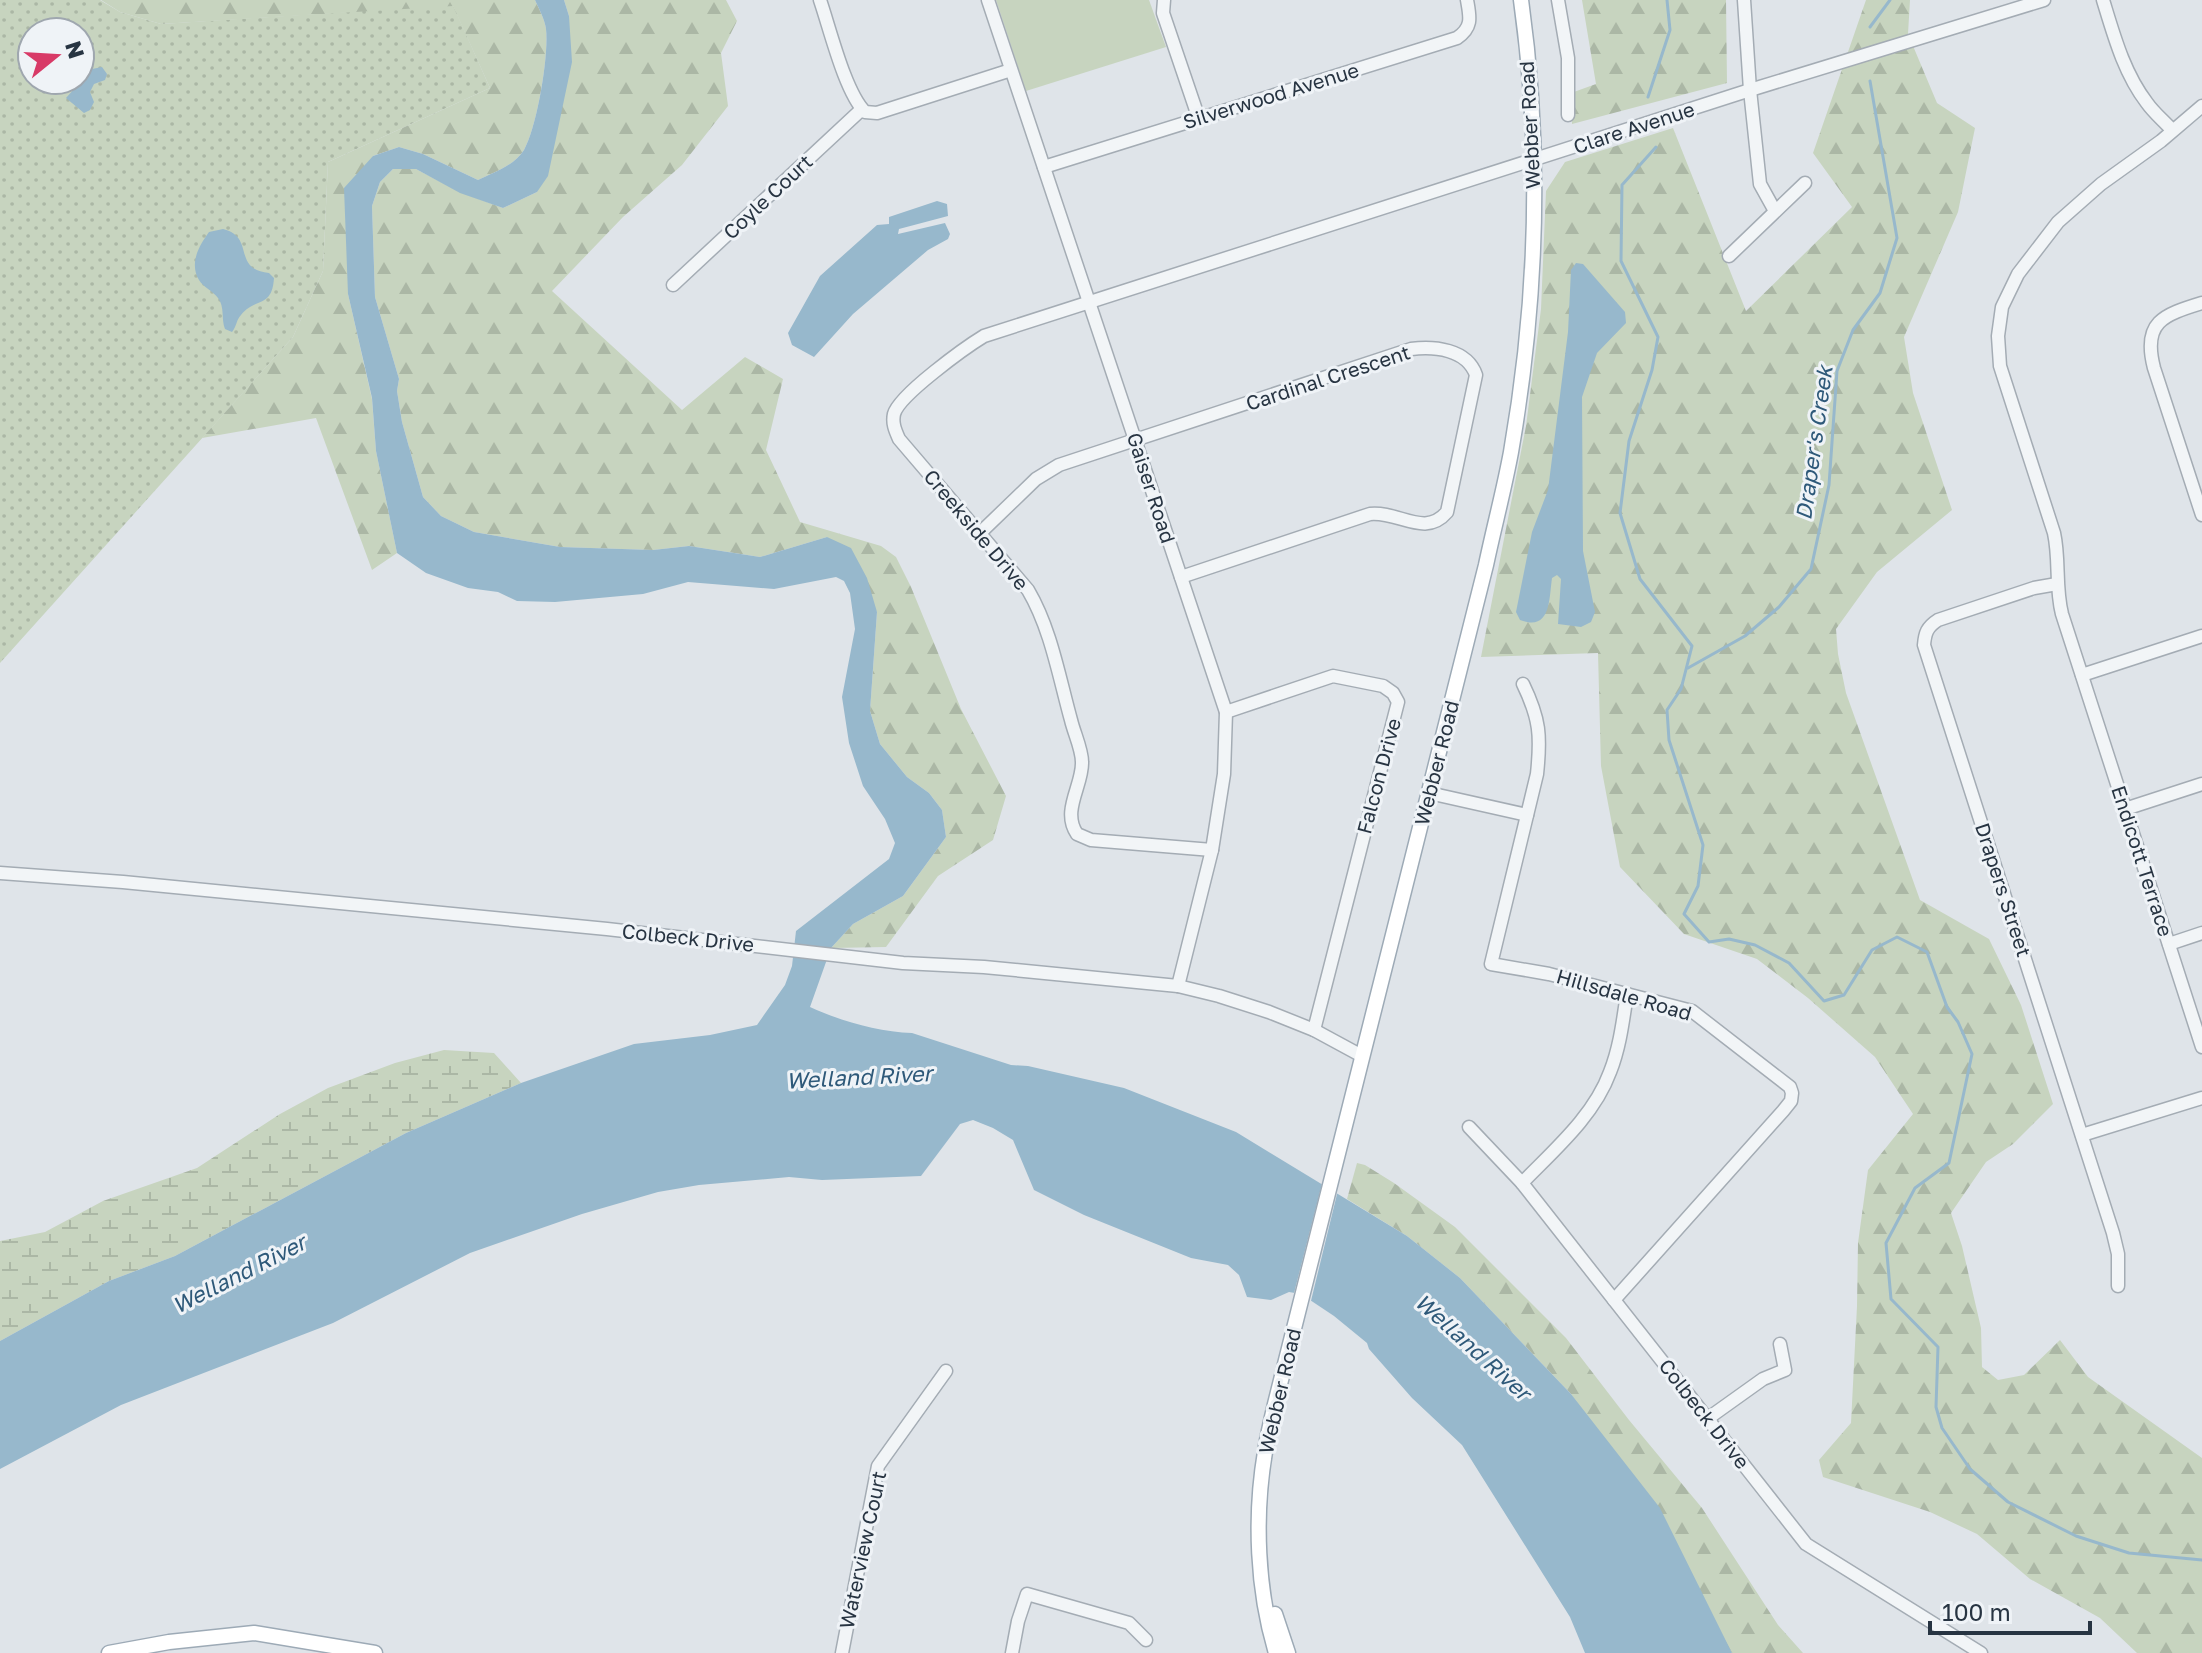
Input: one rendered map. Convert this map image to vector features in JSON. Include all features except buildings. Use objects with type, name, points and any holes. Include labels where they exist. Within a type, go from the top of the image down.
[{"type":"main road","name":"Webber Road","points":[[1276,1653],[1262,1584],[1260,1514],[1265,1452],[1486,565],[1511,450],[1527,337],[1532,262],[1530,88],[1521,0]]},
{"type":"main road","name":"Webber Road","points":[[1260,1514],[1272,1603],[1288,1653]]},
{"type":"main road","points":[[109,1653],[169,1642],[254,1633],[375,1653]]},
{"type":"street","points":[[820,0],[850,90],[865,112],[877,113],[1011,70]]},
{"type":"street","name":"Gaiser Road","points":[[988,0],[1226,712],[1224,774],[1212,850],[1178,986]]},
{"type":"street","points":[[1164,0],[1163,13],[1199,119]]},
{"type":"street","name":"Silverwood Avenue","points":[[1044,167],[1457,38],[1466,32],[1470,24],[1467,0]]},
{"type":"street","points":[[1558,0],[1568,58],[1568,115]]},
{"type":"street","points":[[1744,0],[1760,184],[1775,211]]},
{"type":"street","name":"Clare Avenue","points":[[1089,303],[1750,90],[2044,0]]},
{"type":"street","points":[[2103,0],[2116,44],[2130,76],[2148,106],[2172,130]]},
{"type":"street","name":"Endicott Terrace","points":[[2202,106],[2101,184],[2058,222],[2018,274],[2002,307],[1998,336],[2000,366],[2054,533],[2062,614],[2202,1047]]},
{"type":"street","name":"Coyle Court","points":[[673,285],[862,109]]},
{"type":"street","points":[[1729,256],[1805,183]]},
{"type":"street","name":"Creekside Drive","points":[[1089,303],[984,336],[971,344],[901,401],[893,418],[894,428],[899,439],[1028,590],[1041,617],[1082,763],[1071,821],[1077,834],[1091,840],[1212,850]]},
{"type":"street","points":[[2202,303],[2172,313],[2153,329],[2149,343],[2154,368],[2202,515]]},
{"type":"street","name":"Cardinal Crescent","points":[[1135,441],[1411,349],[1435,347],[1464,358],[1472,365],[1476,375],[1447,512],[1440,520],[1430,524],[1418,523],[1382,513],[1370,514],[1181,577]]},
{"type":"street","points":[[979,534],[1046,472],[1135,441]]},
{"type":"street","name":"Drapers Street","points":[[2057,584],[2034,588],[1938,620],[1929,626],[1924,645],[2113,1233],[2118,1254],[2118,1286]]},
{"type":"street","points":[[2082,675],[2202,636]]},
{"type":"street","name":"Falcon Drive","points":[[1226,712],[1333,676],[1383,686],[1393,693],[1398,702],[1314,1030]]},
{"type":"street","name":"Hillsdale Road","points":[[1523,684],[1535,709],[1539,735],[1537,774],[1491,964],[1538,972],[1692,1011],[1772,1071],[1790,1087],[1792,1093],[1791,1101],[1783,1111],[1614,1300]]},
{"type":"street","points":[[2125,809],[2202,784]]},
{"type":"street","points":[[1429,793],[1527,815]]},
{"type":"street","name":"Colbeck Drive","points":[[0,873],[341,903],[903,963],[984,967],[1178,986],[1269,1012],[1314,1030],[1362,1056]]},
{"type":"street","points":[[2169,944],[2202,933]]},
{"type":"street","points":[[1522,1183],[1574,1129],[1597,1098],[1610,1074],[1627,994]]},
{"type":"street","points":[[2082,1135],[2202,1098]]},
{"type":"street","name":"Colbeck Drive","points":[[1469,1127],[1522,1183],[1806,1544],[1981,1653]]},
{"type":"street","points":[[1707,1419],[1763,1379],[1785,1370],[1780,1344]]},
{"type":"street","name":"Waterview Court","points":[[842,1653],[878,1466],[946,1371]]},
{"type":"street","points":[[1012,1653],[1027,1594],[1129,1623],[1146,1640]]},
{"type":"green space","points":[[0,0],[100,0],[120,12],[161,24],[453,5],[490,88],[328,162],[323,271],[293,337],[0,663]]},
{"type":"green space","points":[[101,0],[535,0],[542,14],[546,56],[541,91],[529,139],[515,160],[478,180],[423,154],[399,147],[373,156],[348,294],[372,399],[376,451],[397,553],[372,570],[316,418],[202,438],[293,337],[323,271],[328,162],[490,88],[453,6],[161,24],[120,12]]},
{"type":"green space","points":[[564,0],[726,0],[737,21],[721,53],[728,106],[682,165],[623,217],[552,291],[682,410],[745,357],[783,379],[766,450],[800,522],[881,546],[896,557],[961,709],[1006,796],[993,840],[938,876],[886,947],[831,948],[853,924],[903,896],[946,837],[942,810],[929,793],[907,777],[880,744],[870,711],[877,612],[827,537],[760,557],[689,546],[653,550],[560,547],[474,532],[441,516],[423,497],[402,422],[397,391],[399,379],[375,297],[372,206],[380,182],[393,169],[416,169],[460,192],[503,208],[537,192],[569,16]]},
{"type":"green space","points":[[996,0],[1149,0],[1166,47],[1026,91]]},
{"type":"green space","points":[[1582,0],[1726,0],[1727,83],[1572,124],[1571,93],[1596,84]]},
{"type":"green space","points":[[1866,0],[1910,0],[1908,34],[1937,103],[1975,128],[1958,212],[1904,337],[1913,393],[1952,510],[1877,572],[1836,629],[1846,693],[1920,900],[1989,939],[2021,1005],[2053,1104],[2013,1144],[1986,1162],[1951,1213],[1981,1328],[1982,1367],[1998,1380],[2024,1375],[2060,1340],[2088,1377],[2202,1458],[2202,1653],[2137,1653],[2100,1618],[2030,1579],[1977,1534],[1930,1512],[1823,1477],[1819,1460],[1851,1423],[1858,1243],[1868,1170],[1913,1114],[1875,1057],[1808,998],[1757,959],[1684,934],[1620,867],[1601,766],[1598,653],[1481,657],[1526,426],[1541,309],[1546,191],[1565,162],[1673,128],[1746,311],[1852,207],[1813,153]]},
{"type":"green space","points":[[444,1050],[494,1053],[521,1083],[406,1133],[175,1256],[109,1281],[0,1341],[0,1241],[45,1232],[103,1201],[197,1168],[280,1114],[328,1088],[395,1063]]},
{"type":"green space","points":[[1357,1163],[1394,1183],[1455,1227],[1566,1338],[1702,1508],[1778,1625],[1803,1653],[1732,1653],[1571,1394],[1460,1278],[1407,1236],[1347,1199]]},
{"type":"water","name":"Welland River","points":[[535,0],[564,0],[569,16],[572,62],[548,176],[537,192],[503,208],[460,193],[416,169],[393,169],[380,182],[372,206],[375,297],[399,379],[397,391],[402,422],[423,497],[441,516],[474,532],[560,547],[653,550],[689,546],[760,557],[827,537],[851,548],[867,578],[877,612],[870,711],[880,744],[907,777],[929,793],[942,810],[946,837],[903,896],[853,924],[831,948],[810,1007],[860,1025],[912,1033],[1011,1065],[1028,1066],[1124,1088],[1236,1132],[1407,1236],[1460,1278],[1571,1394],[1660,1508],[1732,1653],[1585,1653],[1570,1617],[1462,1445],[1412,1398],[1367,1343],[1301,1294],[1289,1292],[1271,1300],[1247,1297],[1239,1275],[1228,1265],[1191,1258],[1084,1215],[1034,1190],[1013,1140],[973,1120],[960,1124],[921,1176],[822,1180],[789,1177],[658,1192],[582,1214],[470,1253],[333,1323],[121,1405],[0,1469],[0,1341],[109,1281],[175,1256],[406,1133],[521,1083],[634,1044],[710,1035],[757,1025],[785,985],[792,966],[796,931],[889,859],[895,843],[885,819],[863,786],[849,743],[842,697],[855,629],[850,593],[844,581],[836,577],[774,589],[688,582],[643,594],[555,602],[517,601],[498,592],[468,588],[426,573],[397,553],[376,451],[372,398],[348,294],[344,188],[373,156],[399,147],[423,154],[478,180],[515,160],[529,139],[546,56],[545,26]]},
{"type":"water","points":[[102,67],[107,74],[105,80],[96,83],[96,68]]},
{"type":"water","points":[[92,96],[94,102],[90,110],[84,113],[66,98]]},
{"type":"water","points":[[937,201],[947,204],[948,216],[899,229],[898,234],[945,223],[950,234],[948,239],[928,250],[853,314],[814,357],[792,345],[788,333],[820,276],[877,225],[889,224],[889,217]]},
{"type":"water","points":[[223,229],[239,239],[250,266],[274,278],[270,294],[239,317],[232,332],[225,329],[220,302],[201,282],[195,267],[199,249],[209,232]]},
{"type":"water","points":[[1576,263],[1583,264],[1625,312],[1626,323],[1597,353],[1582,397],[1583,551],[1595,612],[1591,622],[1581,627],[1558,624],[1561,579],[1557,575],[1552,578],[1549,604],[1543,618],[1530,623],[1520,620],[1516,612],[1532,532],[1548,490],[1568,332],[1571,270]]},
{"type":"pier","points":[[1323,1180],[1338,1190],[1310,1305],[1293,1297]]},
{"type":"waterway","name":"Draper's Creek","points":[[1648,97],[1670,30],[1667,0]]},
{"type":"waterway","name":"Draper's Creek","points":[[1870,27],[1890,0]]},
{"type":"waterway","name":"Draper's Creek","points":[[1688,668],[1745,636],[1779,607],[1811,569],[1829,485],[1837,371],[1853,330],[1880,293],[1897,238],[1870,81]]},
{"type":"waterway","name":"Draper's Creek","points":[[1656,147],[1622,185],[1621,261],[1658,337],[1652,370],[1629,441],[1620,513],[1640,579],[1692,646],[1681,689],[1667,710],[1669,740],[1703,845],[1698,886],[1684,914],[1709,942],[1729,939],[1755,945],[1789,963],[1824,1001],[1844,995],[1872,950],[1897,937],[1927,952],[1947,1007],[1958,1022],[1972,1054],[1949,1163],[1915,1188],[1886,1243],[1891,1299],[1938,1347],[1936,1407],[1942,1428],[1970,1469],[2008,1502],[2076,1536],[2129,1553],[2202,1560]]}]
